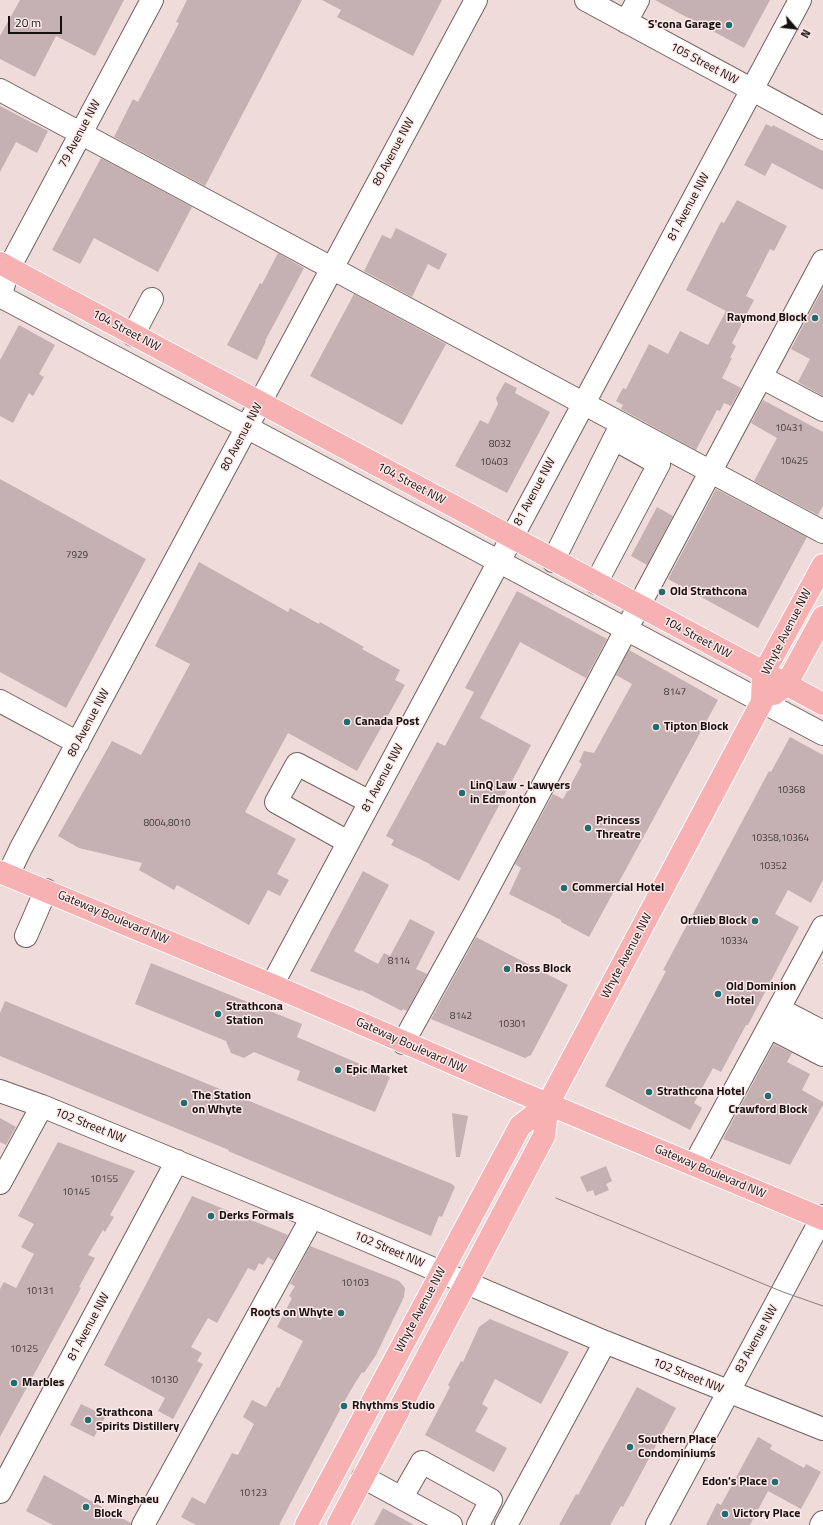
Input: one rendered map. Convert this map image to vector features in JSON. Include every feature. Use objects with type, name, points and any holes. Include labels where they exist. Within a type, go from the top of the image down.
[{"type":"main road","name":"104 Street NW","points":[[5,265],[763,674],[823,704]]},
{"type":"main road","name":"Whyte Avenue NW","points":[[338,1525],[544,1136],[548,1104],[762,702],[763,674],[823,565]]},
{"type":"main road","name":"Whyte Avenue NW","points":[[762,702],[786,685],[823,617]]},
{"type":"main road","name":"Gateway Boulevard NW","points":[[4,873],[272,985],[403,1043],[822,1218]]},
{"type":"main road","name":"Whyte Avenue NW","points":[[306,1525],[520,1126],[548,1104]]},
{"type":"street","name":"79 Avenue NW","points":[[0,297],[5,265],[80,133],[152,0]]},
{"type":"street","name":"80 Avenue NW","points":[[4,873],[21,848],[78,743],[476,0]]},
{"type":"street","name":"105 Street NW","points":[[586,0],[823,128]]},
{"type":"street","points":[[626,22],[638,0]]},
{"type":"street","name":"81 Avenue NW","points":[[272,985],[800,0]]},
{"type":"street","points":[[0,90],[583,404],[618,432],[643,446],[710,472],[823,532]]},
{"type":"street","points":[[403,1043],[476,911],[823,261]]},
{"type":"street","points":[[0,297],[823,734]]},
{"type":"street","points":[[133,335],[152,299]]},
{"type":"street","points":[[761,378],[823,410]]},
{"type":"street","points":[[553,560],[618,432]]},
{"type":"street","points":[[596,583],[659,464],[643,446]]},
{"type":"street","points":[[0,701],[78,743]]},
{"type":"street","points":[[348,842],[276,802],[297,764],[370,802]]},
{"type":"street","points":[[26,936],[46,890]]},
{"type":"street","points":[[694,1165],[823,927]]},
{"type":"street","points":[[774,1018],[823,1032]]},
{"type":"street","points":[[774,1018],[823,1056]]},
{"type":"street","name":"102 Street NW","points":[[0,1091],[42,1106],[177,1161],[605,1342],[823,1429]]},
{"type":"street","points":[[0,1183],[42,1106]]},
{"type":"street","name":"81 Avenue NW","points":[[0,1492],[177,1161]]},
{"type":"street","points":[[143,1525],[312,1217]]},
{"type":"street","name":"83 Avenue NW","points":[[657,1525],[822,1218]]},
{"type":"street","points":[[506,1525],[605,1342]]},
{"type":"street","points":[[402,1497],[422,1462],[491,1500],[478,1525]]},
{"type":"street","points":[[363,1478],[402,1497],[451,1525]]},
{"type":"building","points":[[20,0],[124,0],[95,56],[56,36],[35,77],[0,59],[0,36]]},
{"type":"building","points":[[187,0],[302,0],[205,186],[114,137],[133,99],[138,102],[179,23],[176,22]]},
{"type":"building","points":[[322,0],[442,0],[413,56],[337,17],[341,10]]},
{"type":"building","name":"S'cona Garage","points":[[655,0],[770,0],[744,48]]},
{"type":"building","points":[[0,106],[48,131],[37,153],[16,142],[0,172]]},
{"type":"building","points":[[766,124],[772,127],[773,125],[823,151],[823,190],[772,163],[765,176],[744,165]]},
{"type":"building","points":[[101,158],[192,207],[158,272],[94,238],[80,264],[52,250]]},
{"type":"building","points":[[737,200],[787,226],[774,251],[770,249],[746,296],[754,300],[732,343],[736,346],[722,378],[741,388],[731,406],[724,403],[720,411],[717,410],[696,450],[621,409],[623,405],[616,401],[623,388],[626,389],[649,344],[668,354],[680,331],[708,345],[726,311],[686,290],[721,222],[724,223]]},
{"type":"building","points":[[396,228],[447,254],[439,270],[428,264],[412,297],[364,271],[382,235],[391,239]]},
{"type":"building","points":[[278,253],[304,268],[265,341],[257,360],[227,345]]},
{"type":"building","name":"Raymond Block","points":[[823,288],[823,396],[798,382],[810,359],[791,349]]},
{"type":"building","points":[[354,294],[446,344],[402,425],[310,376]]},
{"type":"building","points":[[19,325],[55,345],[39,374],[44,377],[33,396],[29,393],[13,423],[0,416],[0,360]]},
{"type":"building","points":[[505,382],[517,388],[515,393],[550,412],[507,493],[455,466],[480,420],[488,424],[498,404],[496,398]]},
{"type":"building","points":[[763,400],[823,432],[823,506],[818,515],[754,481],[777,438],[751,423]]},
{"type":"building","points":[[0,479],[146,559],[66,708],[0,672]]},
{"type":"building","points":[[716,489],[807,537],[758,628],[668,579]]},
{"type":"building","points":[[657,507],[673,516],[647,565],[631,556]]},
{"type":"building","points":[[199,562],[288,612],[290,608],[319,624],[320,622],[364,647],[362,649],[400,670],[395,680],[405,685],[357,771],[288,733],[245,812],[296,839],[277,874],[289,880],[280,896],[268,890],[249,925],[177,885],[174,890],[139,870],[142,863],[79,848],[58,836],[112,741],[141,755],[190,664],[155,646]]},
{"type":"building","name":"LinQ Law - Lawyers in Edmonton","points":[[517,591],[607,639],[586,678],[520,642],[480,718],[531,745],[459,881],[430,864],[391,845],[394,840],[386,836],[437,742],[445,746],[474,692],[465,688]]},
{"type":"building","points":[[629,650],[718,700],[589,937],[561,922],[561,920],[509,894],[521,868],[515,864],[553,794],[563,799],[582,764],[579,762],[584,751],[594,753],[632,684],[616,675]]},
{"type":"building","points":[[790,737],[823,755],[823,880],[811,903],[788,890],[775,914],[799,927],[748,1025],[746,1025],[721,1072],[713,1068],[694,1103],[702,1108],[690,1130],[605,1086],[666,971],[663,970],[769,771],[771,772]]},
{"type":"building","points":[[363,871],[389,885],[354,951],[378,964],[384,953],[390,956],[410,919],[435,932],[416,969],[427,974],[407,1011],[403,1009],[402,1011],[361,990],[360,991],[310,971]]},
{"type":"building","points":[[476,937],[568,985],[531,1055],[525,1058],[431,1019]]},
{"type":"building","name":"Strathcona Station","points":[[151,963],[302,1024],[297,1037],[390,1077],[375,1112],[297,1080],[300,1071],[254,1052],[244,1058],[231,1053],[226,1041],[135,1004]]},
{"type":"building","name":"The Station on Whyte","points":[[5,1001],[452,1184],[455,1187],[442,1217],[439,1216],[431,1236],[228,1151],[229,1150],[0,1056],[0,1013]]},
{"type":"building","name":"Crawford Block","points":[[774,1044],[792,1053],[787,1062],[810,1074],[802,1090],[823,1102],[823,1105],[790,1165],[723,1139]]},
{"type":"building","points":[[452,1113],[468,1116],[460,1157],[456,1157]]},
{"type":"building","points":[[0,1118],[16,1127],[6,1145],[0,1142]]},
{"type":"building","points":[[58,1142],[135,1171],[110,1215],[114,1217],[105,1232],[103,1230],[88,1255],[95,1258],[79,1287],[81,1288],[0,1437],[0,1289],[4,1282],[16,1288],[34,1254],[21,1247],[34,1224],[18,1216]]},
{"type":"building","points":[[606,1166],[612,1181],[606,1184],[609,1190],[595,1196],[593,1190],[587,1192],[580,1177]]},
{"type":"building","points":[[192,1196],[288,1235],[274,1261],[268,1257],[263,1265],[259,1263],[255,1271],[248,1268],[217,1323],[208,1318],[191,1347],[202,1353],[197,1361],[203,1364],[173,1419],[158,1411],[165,1398],[104,1365]]},
{"type":"building","points":[[310,1246],[399,1281],[405,1288],[404,1297],[376,1355],[364,1373],[362,1372],[349,1393],[279,1525],[196,1525],[181,1517],[192,1497],[205,1504],[232,1453],[238,1455],[254,1424],[243,1417],[252,1400],[266,1407],[277,1387],[279,1388],[303,1341],[277,1327],[292,1298],[289,1296],[295,1286],[290,1284]]},
{"type":"building","points":[[490,1319],[569,1352],[541,1404],[495,1379],[482,1404],[488,1408],[475,1431],[507,1448],[494,1472],[425,1435],[450,1387],[448,1385],[461,1361],[463,1362],[479,1327]]},
{"type":"building","name":"Southern Place Condominiums","points":[[637,1387],[676,1408],[623,1507],[621,1506],[610,1525],[559,1525],[576,1494],[578,1495]]},
{"type":"building","name":"Strathcona Spirits Distillery","points":[[81,1404],[106,1416],[94,1437],[70,1425]]},
{"type":"building","name":"Edon's Place","points":[[758,1437],[772,1445],[770,1449],[804,1468],[806,1464],[821,1472],[801,1509],[768,1491],[750,1525],[706,1525],[717,1503],[721,1505]]},
{"type":"building","points":[[44,1475],[131,1523],[131,1525],[53,1525],[26,1511]]},
{"type":"building","points":[[383,1508],[414,1525],[374,1525]]},
{"type":"tram line","points":[[556,1198],[783,1292],[823,1306]]},
{"type":"place","name":"S'cona Garage","points":[[729,25]]},
{"type":"place","name":"Raymond Block","points":[[815,318]]},
{"type":"place","name":"Old Strathcona","points":[[662,592]]},
{"type":"place","name":"Canada Post","points":[[347,722]]},
{"type":"place","name":"Tipton Block","points":[[656,727]]},
{"type":"place","name":"LinQ Law - Lawyers in Edmonton","points":[[462,793]]},
{"type":"place","name":"Princess Threatre","points":[[588,828]]},
{"type":"place","name":"Commercial Hotel","points":[[564,888]]},
{"type":"place","name":"Ortlieb Block","points":[[755,921]]},
{"type":"place","name":"Ross Block","points":[[507,969]]},
{"type":"place","name":"Old Dominion Hotel","points":[[718,994]]},
{"type":"place","name":"Strathcona Station","points":[[218,1014]]},
{"type":"place","name":"Epic Market","points":[[338,1070]]},
{"type":"place","name":"Strathcona Hotel","points":[[649,1092]]},
{"type":"place","name":"Crawford Block","points":[[768,1096]]},
{"type":"place","name":"The Station on Whyte","points":[[184,1103]]},
{"type":"place","name":"Derks Formals","points":[[211,1216]]},
{"type":"place","name":"Roots on Whyte","points":[[341,1313]]},
{"type":"place","name":"Marbles","points":[[14,1383]]},
{"type":"place","name":"Rhythms Studio","points":[[344,1406]]},
{"type":"place","name":"Strathcona Spirits Distillery","points":[[88,1420]]},
{"type":"place","name":"Southern Place Condominiums","points":[[630,1447]]},
{"type":"place","name":"Edon's Place","points":[[775,1482]]},
{"type":"place","name":"A. Minghaeu Block","points":[[86,1507]]},
{"type":"place","name":"Victory Place","points":[[725,1514]]}]
